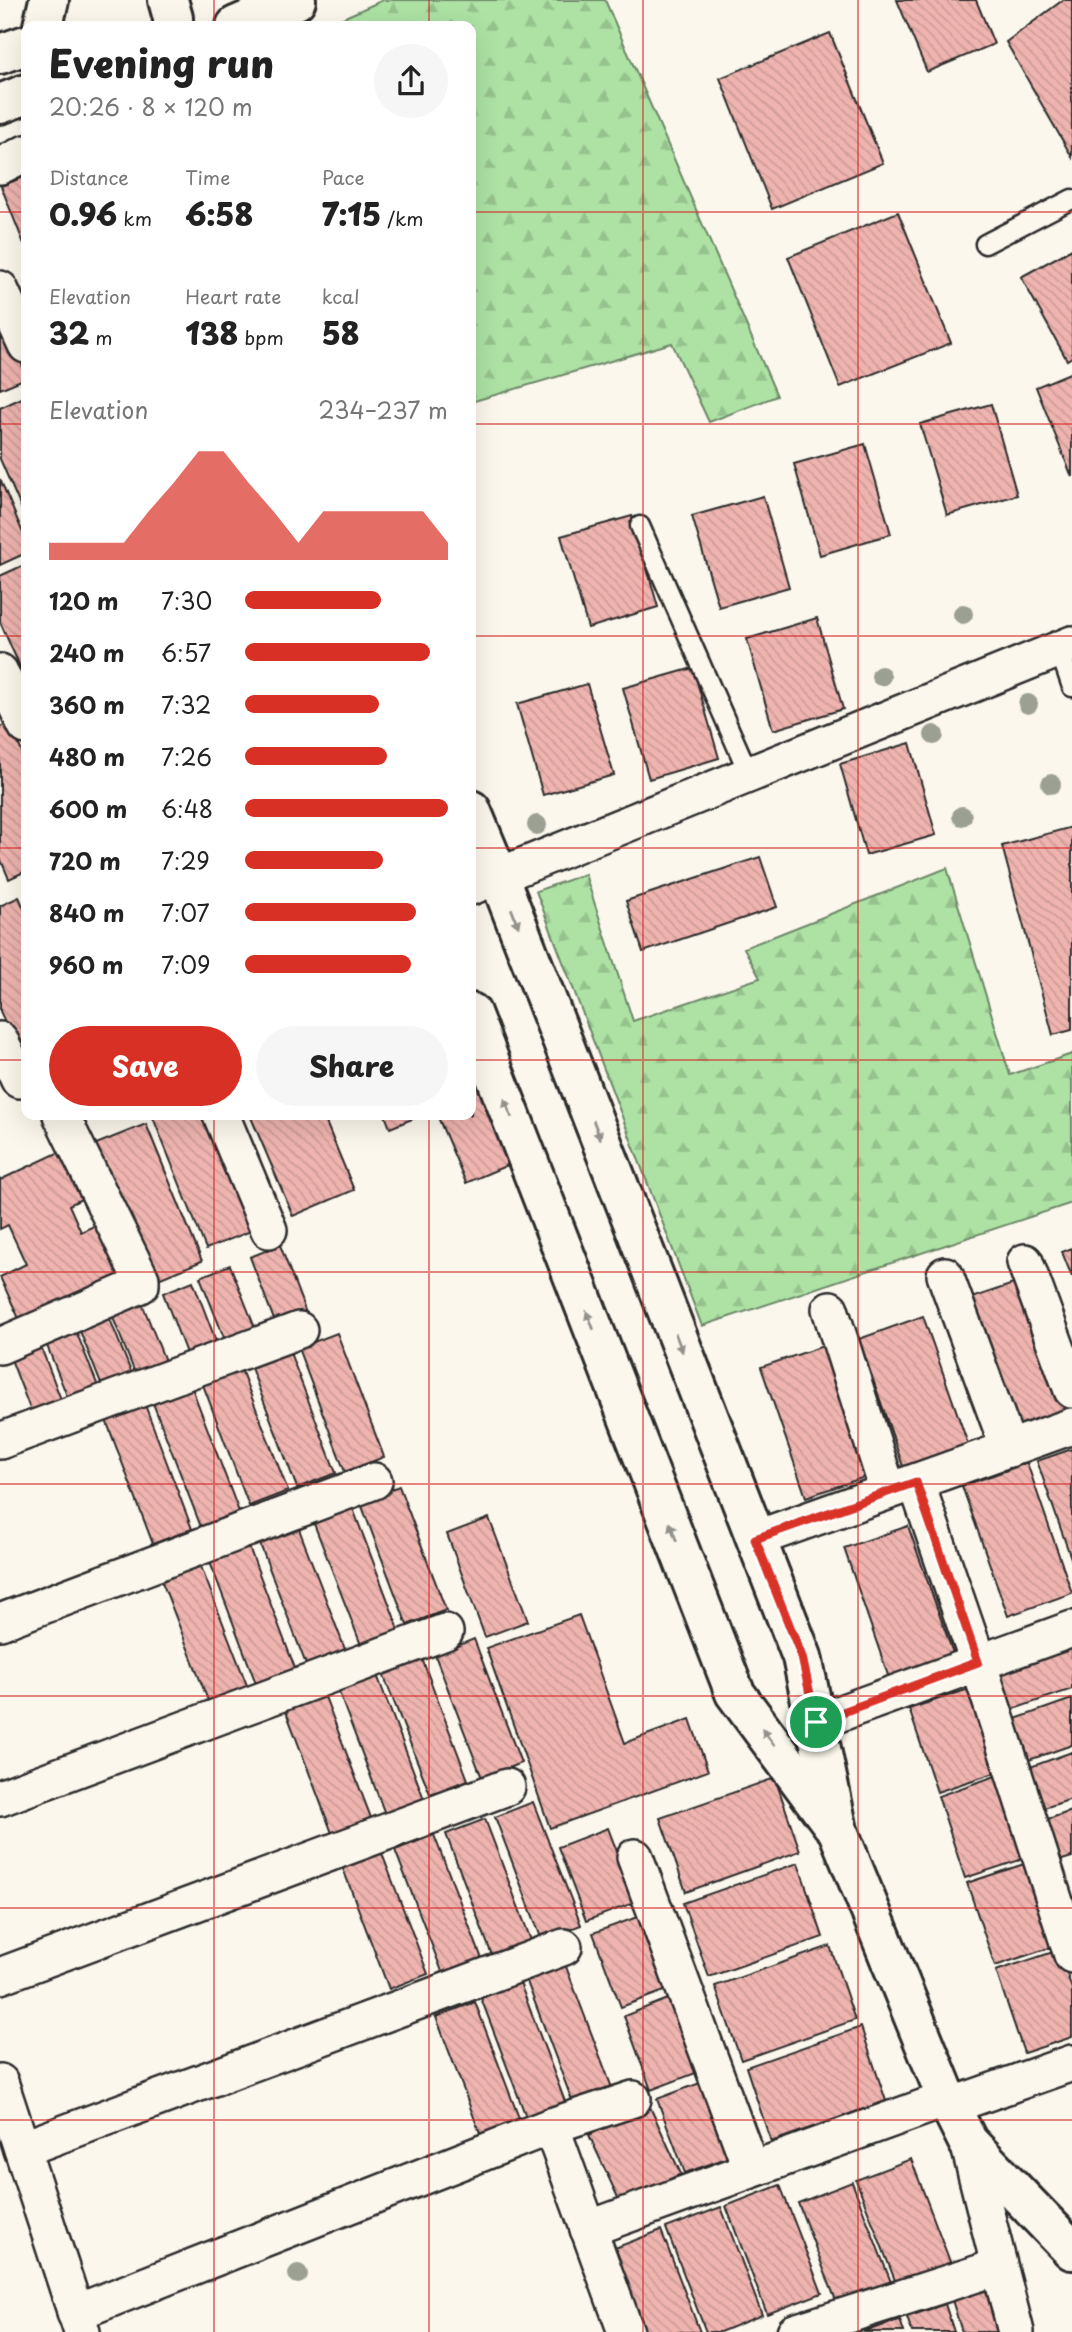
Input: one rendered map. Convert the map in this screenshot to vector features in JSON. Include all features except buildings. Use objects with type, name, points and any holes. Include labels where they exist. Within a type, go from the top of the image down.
[{"type":"street","points":[[44,21],[49,0]]},
{"type":"street","points":[[168,0],[173,21]]},
{"type":"street","points":[[248,21],[296,0]]},
{"type":"street","points":[[0,54],[21,47]]},
{"type":"street","points":[[0,104],[21,96]]},
{"type":"street","points":[[0,166],[21,156]]},
{"type":"street","points":[[0,289],[21,334]]},
{"type":"street","points":[[485,881],[1065,646]]},
{"type":"street","points":[[0,672],[21,716]]},
{"type":"street","points":[[476,835],[485,881],[802,1657],[838,1831],[949,2102],[968,2142],[1016,2332]]},
{"type":"street","points":[[476,1026],[735,1693],[838,1831]]},
{"type":"street","points":[[0,1040],[15,1082]]},
{"type":"street","points":[[0,1346],[141,1285],[141,1279],[63,1120]]},
{"type":"street","points":[[223,1120],[269,1230]]},
{"type":"street","points":[[1024,1262],[1072,1390]]},
{"type":"street","points":[[945,1275],[1009,1449]]},
{"type":"street","points":[[830,1309],[902,1487],[978,1662],[1072,1955]]},
{"type":"street","points":[[0,1441],[299,1331]]},
{"type":"street","points":[[755,1539],[1072,1426]]},
{"type":"street","points":[[0,1622],[374,1481]]},
{"type":"street","points":[[816,1722],[1072,1629]]},
{"type":"street","points":[[0,1798],[445,1632]]},
{"type":"street","points":[[0,1976],[507,1787]]},
{"type":"street","points":[[635,1857],[751,2169]]},
{"type":"street","points":[[22,2149],[564,1947]]},
{"type":"street","points":[[589,2229],[751,2169],[1072,2063]]},
{"type":"street","points":[[0,2082],[79,2323],[551,2126],[633,2099]]},
{"type":"street","points":[[551,2126],[626,2332]]},
{"type":"street","points":[[968,2142],[1072,2250]]},
{"type":"street","points":[[795,2332],[998,2267]]},
{"type":"lane","points":[[985,244],[1072,200]]},
{"type":"lane","points":[[640,526],[749,774]]},
{"type":"lane","points":[[1065,646],[1072,687]]},
{"type":"green space","points":[[383,0],[605,0],[777,396],[709,422],[672,343],[476,401],[476,21],[336,21]]},
{"type":"green space","points":[[947,868],[1010,1075],[1072,1054],[1072,1203],[702,1326],[536,891],[585,874],[633,1021],[760,978],[744,948]]},
{"type":"route","points":[[916,1482],[978,1662],[816,1722],[802,1657],[755,1539],[916,1482]]}]
